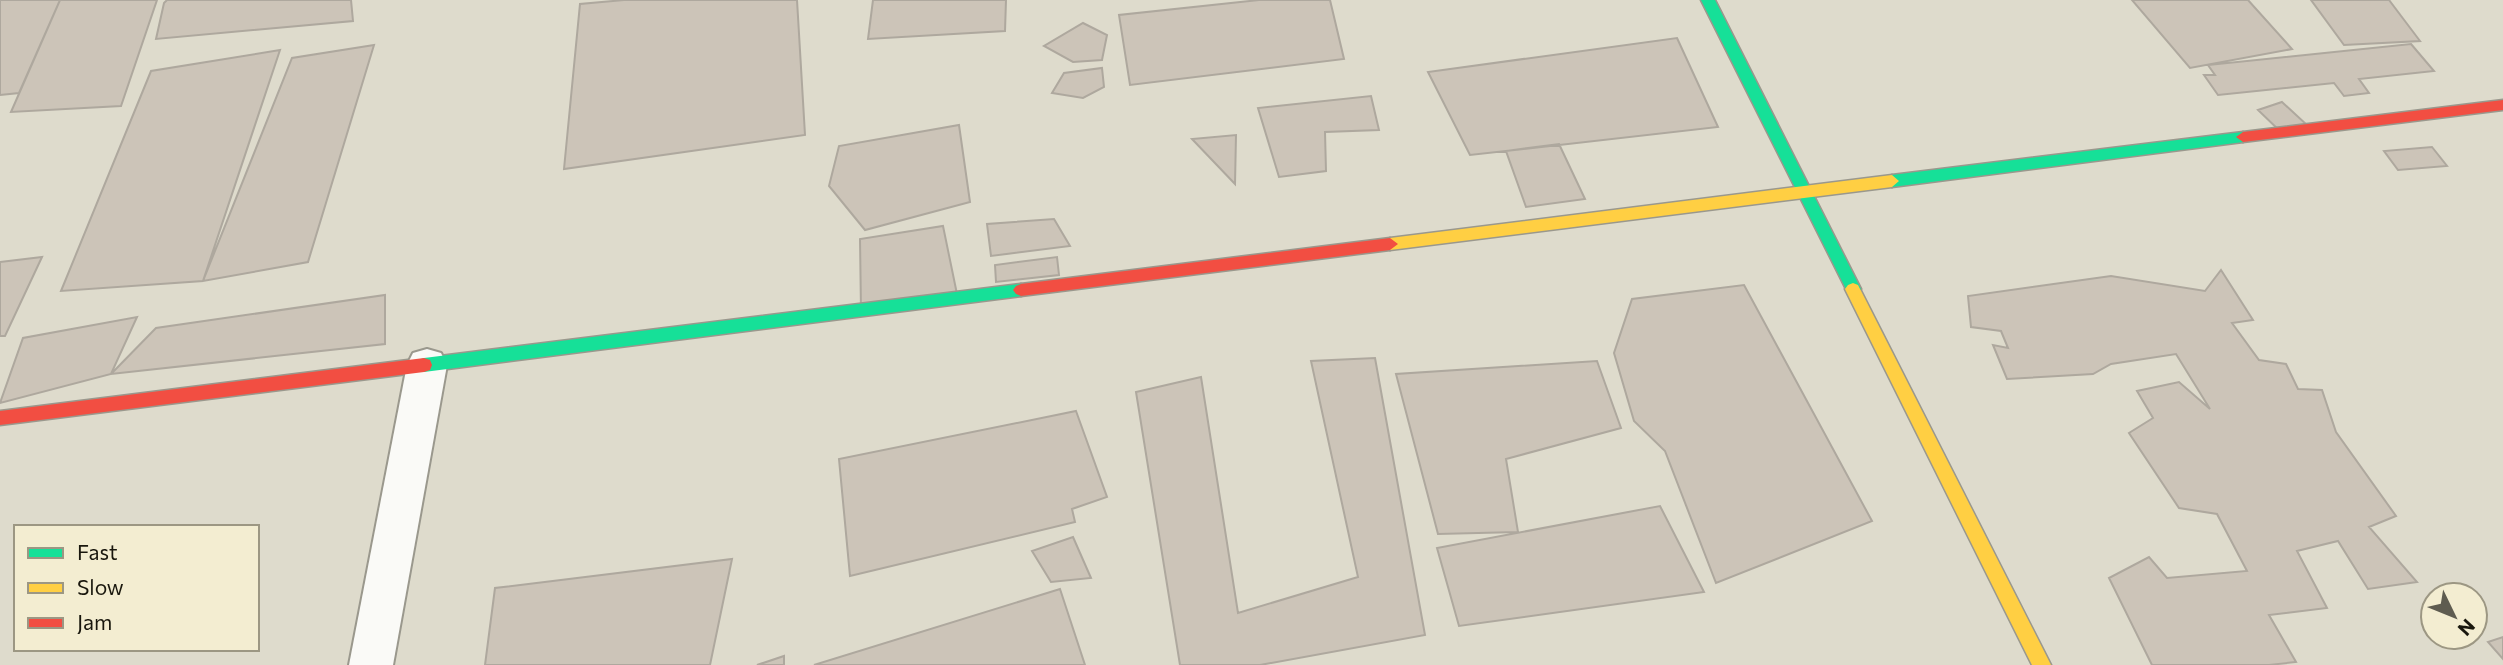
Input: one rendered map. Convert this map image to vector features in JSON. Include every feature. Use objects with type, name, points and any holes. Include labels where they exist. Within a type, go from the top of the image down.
[{"type":"street","points":[[1708,0],[2042,665]]},
{"type":"street","points":[[0,418],[2503,105]]},
{"type":"street","points":[[371,665],[426,365]]},
{"type":"building","points":[[0,0],[60,0],[19,93],[0,95]]},
{"type":"building","points":[[60,0],[157,0],[121,106],[11,112]]},
{"type":"building","points":[[167,0],[351,0],[353,21],[156,39]]},
{"type":"building","points":[[624,0],[797,0],[805,135],[564,169],[580,4]]},
{"type":"building","points":[[873,0],[1006,0],[1005,31],[868,39]]},
{"type":"building","points":[[1259,0],[1330,0],[1344,59],[1130,85],[1119,15]]},
{"type":"building","points":[[2132,0],[2248,0],[2292,49],[2190,68]]},
{"type":"building","points":[[2311,0],[2389,0],[2420,41],[2344,45]]},
{"type":"building","points":[[1083,23],[1107,35],[1102,60],[1073,62],[1044,46]]},
{"type":"building","points":[[1677,38],[1718,127],[1470,155],[1428,72]]},
{"type":"building","points":[[2411,44],[2434,71],[2359,79],[2369,93],[2344,96],[2334,83],[2218,95],[2204,75],[2215,75],[2208,65]]},
{"type":"building","points":[[374,45],[308,262],[203,281],[292,58]]},
{"type":"building","points":[[280,50],[203,281],[61,291],[151,71]]},
{"type":"building","points":[[1102,68],[1104,87],[1083,98],[1052,93],[1064,73]]},
{"type":"building","points":[[1371,96],[1379,130],[1325,132],[1326,171],[1279,177],[1258,108]]},
{"type":"building","points":[[2282,102],[2307,125],[2282,133],[2258,110]]},
{"type":"building","points":[[959,125],[970,202],[865,230],[829,186],[839,146]]},
{"type":"building","points":[[1236,135],[1235,184],[1192,139]]},
{"type":"building","points":[[1559,144],[1585,199],[1526,207],[1506,151]]},
{"type":"building","points":[[2432,147],[2447,166],[2398,170],[2384,151]]},
{"type":"building","points":[[1054,219],[1070,246],[991,256],[987,224]]},
{"type":"building","points":[[943,226],[958,299],[861,311],[860,239]]},
{"type":"building","points":[[42,257],[5,336],[0,336],[0,262]]},
{"type":"building","points":[[1057,257],[1059,275],[996,282],[995,265]]},
{"type":"building","points":[[2221,270],[2253,320],[2232,323],[2259,360],[2286,364],[2298,389],[2322,390],[2336,432],[2396,516],[2369,527],[2417,582],[2368,589],[2338,541],[2297,551],[2327,608],[2269,615],[2296,662],[2269,665],[2152,665],[2109,578],[2149,557],[2167,578],[2247,571],[2217,514],[2179,508],[2129,433],[2153,418],[2137,391],[2179,382],[2210,409],[2176,354],[2111,364],[2093,374],[2007,379],[1993,345],[2008,348],[2001,331],[1971,327],[1968,296],[2111,276],[2205,291]]},
{"type":"building","points":[[1744,285],[1872,521],[1716,583],[1665,451],[1634,421],[1614,353],[1632,299]]},
{"type":"building","points":[[385,295],[385,344],[111,374],[156,328]]},
{"type":"building","points":[[137,317],[111,374],[0,403],[23,338]]},
{"type":"building","points":[[1375,358],[1425,635],[1260,665],[1180,665],[1136,392],[1201,377],[1238,613],[1358,577],[1311,361]]},
{"type":"building","points":[[1597,361],[1621,428],[1506,459],[1518,532],[1438,534],[1396,374]]},
{"type":"building","points":[[1076,411],[1107,497],[1072,509],[1075,522],[850,576],[839,459]]},
{"type":"building","points":[[1660,506],[1704,592],[1459,626],[1437,548]]},
{"type":"building","points":[[1073,537],[1091,578],[1051,582],[1032,551]]},
{"type":"building","points":[[732,559],[710,665],[485,665],[495,588]]},
{"type":"building","points":[[1060,589],[1085,665],[814,665]]},
{"type":"building","points":[[2503,637],[2503,659],[2489,643]]},
{"type":"building","points":[[784,656],[784,665],[757,665]]},
{"type":"traffic: fast","points":[[1708,0],[1853,289]]},
{"type":"traffic: fast","points":[[1892,181],[2243,137]]},
{"type":"traffic: fast","points":[[424,365],[1021,290]]},
{"type":"traffic: slow","points":[[1390,244],[1892,181]]},
{"type":"traffic: slow","points":[[1853,289],[2042,665]]},
{"type":"traffic: jam","points":[[2243,137],[2503,105]]},
{"type":"traffic: jam","points":[[1021,290],[1390,244]]},
{"type":"traffic: jam","points":[[0,418],[424,365]]}]
